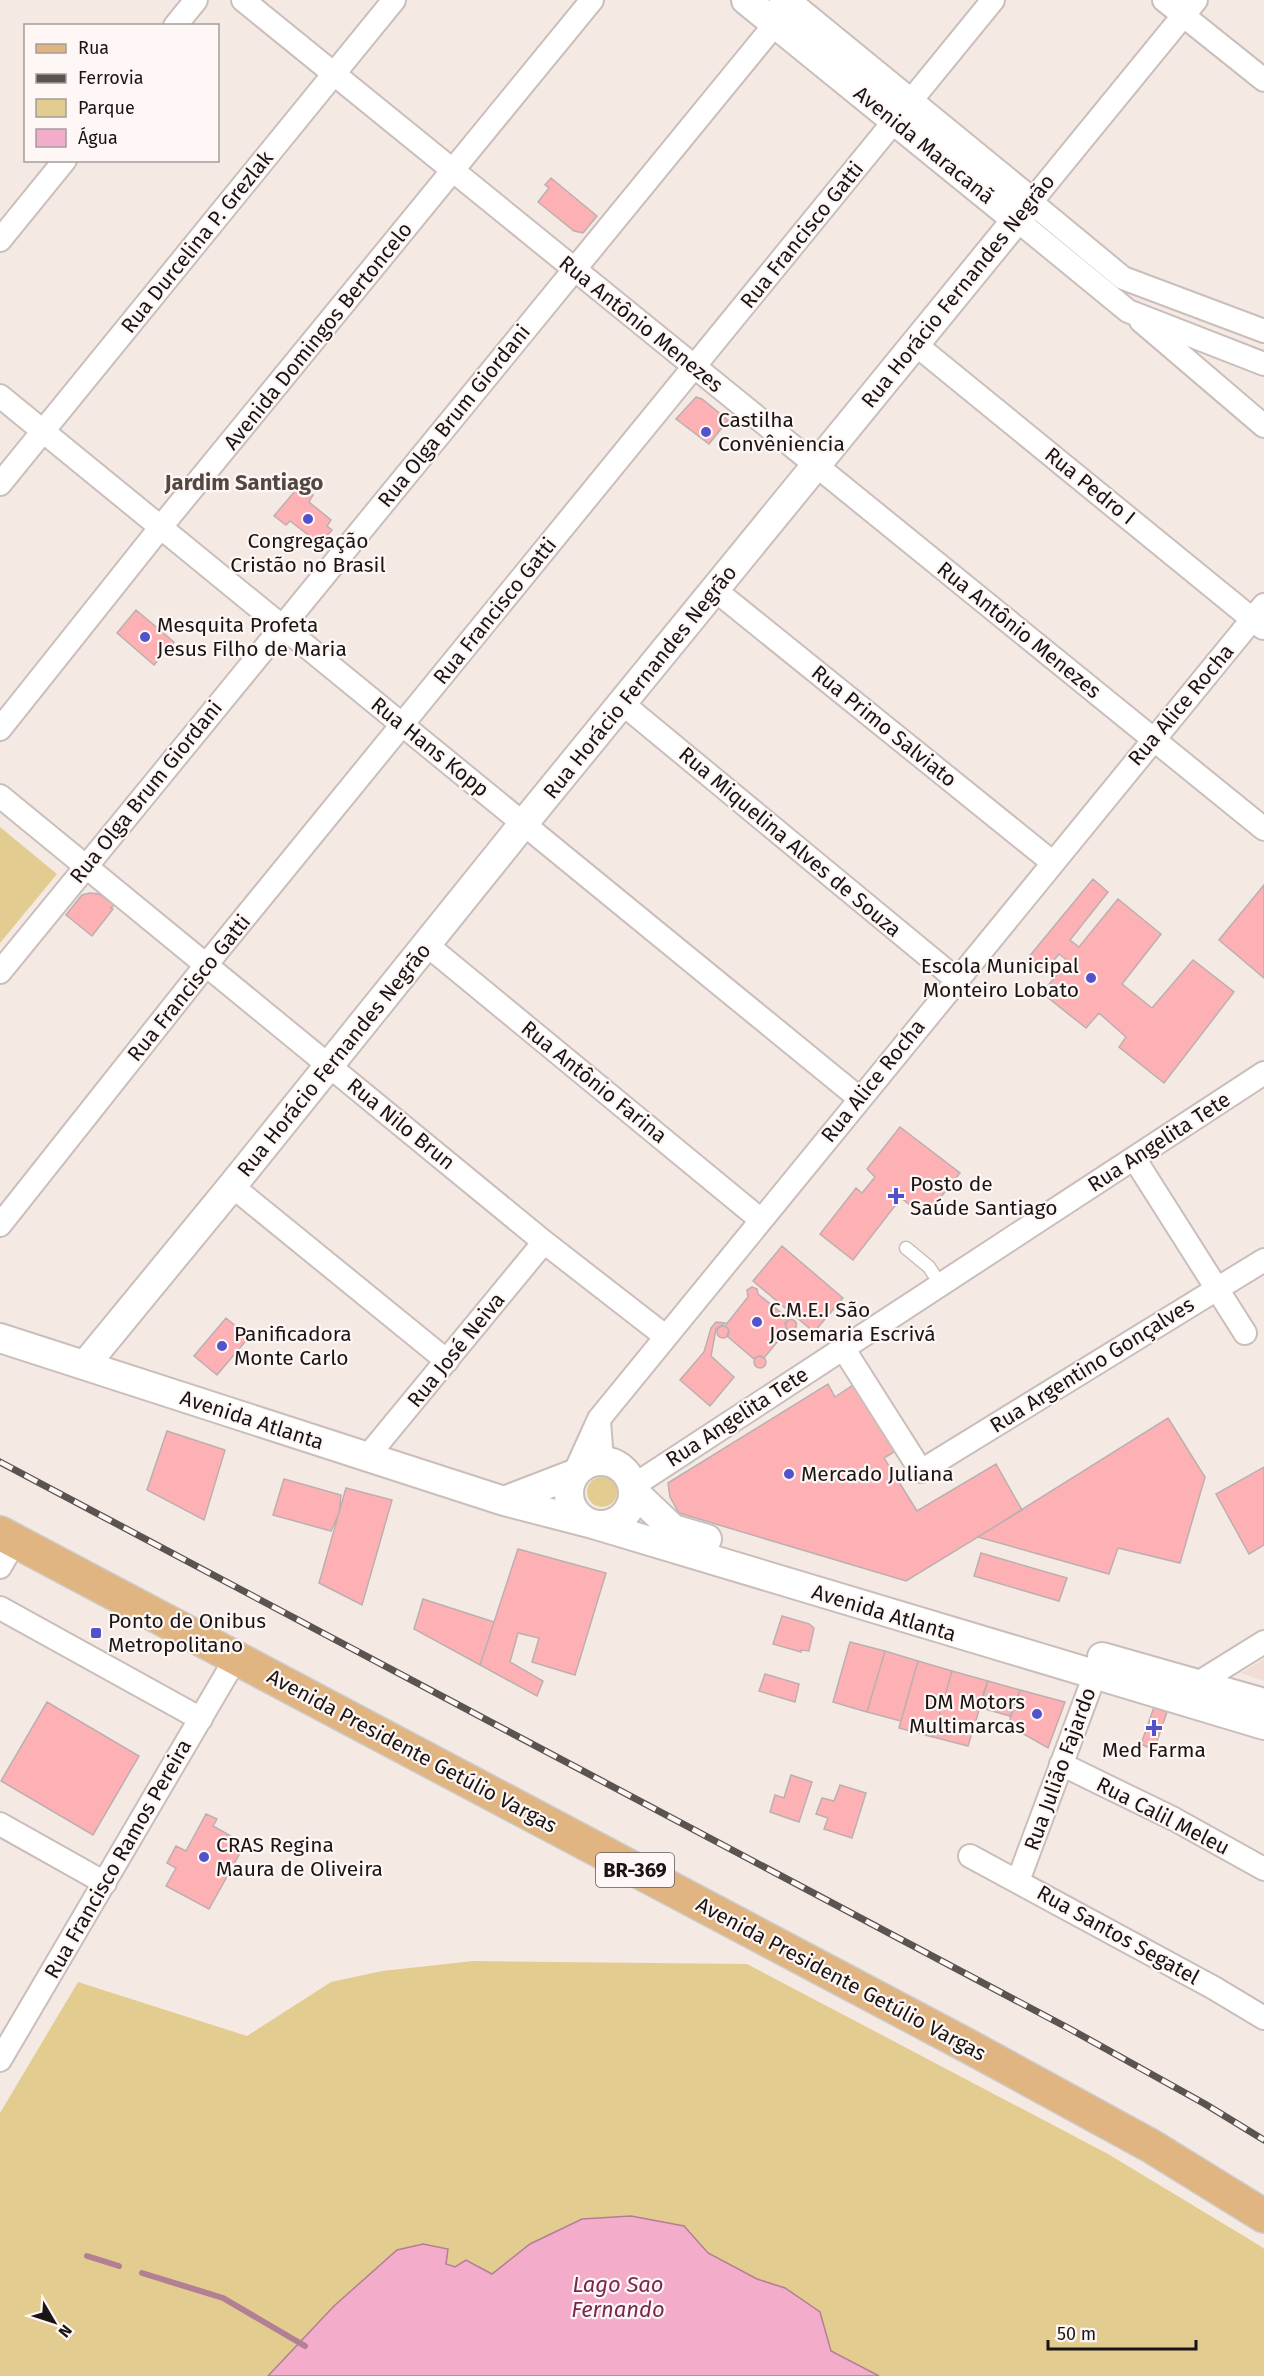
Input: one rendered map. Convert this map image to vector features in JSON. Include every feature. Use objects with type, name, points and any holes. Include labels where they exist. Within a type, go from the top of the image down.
[{"type":"main road","name":"Avenida Presidente Getúlio Vargas","points":[[5,1547],[236,1658],[968,2046],[1151,2146],[1264,2216]]},
{"type":"street","points":[[177,24],[196,0]]},
{"type":"street","name":"Rua Antônio Menezes","points":[[243,0],[1264,829]]},
{"type":"street","name":"Rua Durcelina P. Grezlak","points":[[0,484],[394,0]]},
{"type":"street","name":"Avenida Domingos Bertoncelo","points":[[0,729],[160,528],[592,0]]},
{"type":"street","name":"Avenida Maracanã","points":[[746,0],[786,7],[902,113],[957,158],[1024,211],[1123,278],[1264,331]]},
{"type":"street","name":"Rua Francisco Gatti","points":[[0,1225],[206,965],[993,0]]},
{"type":"street","points":[[1164,0],[1190,8],[1264,80]]},
{"type":"street","name":"Rua Olga Brum Giordani","points":[[0,972],[786,7]]},
{"type":"street","name":"Rua Horácio Fernandes Negrão","points":[[85,1365],[524,823],[1190,8]]},
{"type":"street","points":[[0,240],[63,162]]},
{"type":"street","name":"Avenida Maracanã","points":[[1024,211],[1128,311],[1264,364]]},
{"type":"street","points":[[1143,287],[1128,311],[1264,426]]},
{"type":"street","name":"Rua Pedro I","points":[[915,344],[1260,617]]},
{"type":"street","name":"Rua Hans Kopp","points":[[0,396],[860,1098]]},
{"type":"street","name":"Rua Primo Salviato","points":[[715,590],[1052,862]]},
{"type":"street","name":"Rua Alice Rocha","points":[[574,1474],[599,1419],[665,1336],[1153,739],[1260,617]]},
{"type":"street","name":"Rua Miquelina Alves de Souza","points":[[623,704],[956,979]]},
{"type":"street","name":"Rua Nilo Brun","points":[[0,796],[544,1242],[665,1336]]},
{"type":"street","name":"Rua Antônio Farina","points":[[427,945],[761,1220]]},
{"type":"street","name":"Rua Angelita Tete","points":[[633,1488],[843,1347],[1264,1073]]},
{"type":"street","points":[[1134,1158],[1245,1333]]},
{"type":"street","points":[[232,1186],[447,1361]]},
{"type":"street","name":"Rua José Neiva","points":[[367,1457],[544,1242]]},
{"type":"street","name":"Rua Argentino Gonçalves","points":[[843,1347],[921,1471],[1264,1260]]},
{"type":"street","name":"Avenida Atlanta","points":[[0,1338],[504,1501],[961,1626],[1194,1693],[1264,1703]]},
{"type":"street","points":[[599,1419],[602,1460]]},
{"type":"street","points":[[592,1461],[613,1462],[629,1476],[633,1488],[628,1510],[621,1518],[603,1525],[583,1520],[570,1504],[569,1484],[574,1474],[582,1466],[592,1461]]},
{"type":"street","points":[[504,1501],[574,1474]]},
{"type":"street","name":"Avenida Atlanta","points":[[633,1488],[673,1529],[961,1626]]},
{"type":"street","points":[[0,1608],[201,1719]]},
{"type":"street","points":[[1194,1693],[1264,1642]]},
{"type":"street","name":"Rua Francisco Ramos Pereira","points":[[0,2060],[7,2032],[105,1883],[236,1658]]},
{"type":"street","name":"Rua Julião Fajardo","points":[[1018,1881],[1098,1666]]},
{"type":"street","name":"Avenida Atlanta","points":[[1194,1693],[1264,1725]]},
{"type":"street","name":"Rua Calil Meleu","points":[[1061,1764],[1184,1824],[1264,1869]]},
{"type":"street","points":[[0,1824],[105,1883]]},
{"type":"street","name":"Rua Santos Segatel","points":[[970,1856],[1204,1982],[1264,2018]]},
{"type":"lane","points":[[906,1248],[929,1267],[940,1284]]},
{"type":"shaded area","points":[[1264,1659],[1264,1681],[1241,1673]]},
{"type":"green space","points":[[0,827],[57,874],[0,943]]},
{"type":"green space","points":[[602,1477],[613,1481],[617,1492],[613,1503],[602,1507],[591,1503],[587,1492],[591,1481]]},
{"type":"green space","points":[[473,1961],[747,1964],[1108,2154],[1262,2247],[1264,2249],[1264,2376],[879,2376],[831,2351],[820,2312],[785,2288],[757,2279],[708,2253],[684,2226],[530,2244],[492,2274],[466,2260],[455,2267],[446,2264],[448,2249],[397,2250],[334,2306],[268,2376],[0,2376],[0,2113],[78,1982],[247,2036],[331,1982],[382,1971]]},
{"type":"water","name":"Lago Sao Fernando","points":[[631,2216],[684,2226],[708,2253],[757,2279],[785,2288],[820,2312],[831,2351],[879,2376],[268,2376],[334,2306],[397,2250],[423,2244],[448,2249],[446,2264],[455,2267],[466,2260],[492,2274],[530,2244],[582,2219]]},
{"type":"building","points":[[551,178],[597,216],[583,233],[574,231],[538,202],[549,188],[545,185]]},
{"type":"building","name":"Castilha Convêniencia","points":[[696,397],[702,399],[728,420],[709,444],[676,419]]},
{"type":"building","points":[[300,485],[313,495],[309,502],[331,520],[327,526],[332,530],[322,541],[318,537],[315,540],[290,521],[286,525],[274,516]]},
{"type":"building","name":"Mesquita Profeta Jesus Filho de Maria","points":[[136,610],[174,642],[154,665],[117,633]]},
{"type":"building","name":"Escola Municipal Monteiro Lobato","points":[[1093,879],[1108,892],[1070,940],[1079,947],[1118,899],[1161,934],[1122,984],[1152,1008],[1193,960],[1234,992],[1164,1083],[1119,1047],[1126,1037],[1099,1013],[1086,1028],[1042,993],[1068,961],[1059,954],[1045,971],[1028,958]]},
{"type":"building","points":[[1264,885],[1264,978],[1219,940]]},
{"type":"building","points":[[99,894],[114,905],[92,936],[66,915],[82,895]]},
{"type":"building","name":"Posto de Saúde Santiago","points":[[900,1127],[960,1173],[925,1217],[901,1198],[853,1260],[820,1234],[856,1188],[862,1193],[875,1177],[867,1169]]},
{"type":"building","points":[[782,1246],[843,1298],[814,1332],[753,1281]]},
{"type":"building","name":"C.M.E.I São Josemaria Escrivá","points":[[752,1287],[789,1319],[785,1323],[787,1330],[764,1358],[758,1356],[754,1359],[727,1336],[729,1330],[725,1326],[748,1297],[747,1290]]},
{"type":"building","name":"Panificadora Monte Carlo","points":[[226,1318],[249,1337],[217,1375],[194,1356]]},
{"type":"building","name":"C.M.E.I São Josemaria Escrivá","points":[[791,1319],[797,1325],[791,1331],[785,1325]]},
{"type":"building","points":[[716,1322],[725,1323],[716,1329],[711,1356],[734,1377],[710,1406],[680,1380],[704,1352],[711,1328]]},
{"type":"building","name":"C.M.E.I São Josemaria Escrivá","points":[[723,1326],[729,1332],[723,1338],[717,1332]]},
{"type":"building","name":"C.M.E.I São Josemaria Escrivá","points":[[760,1356],[766,1362],[760,1368],[754,1362]]},
{"type":"building","name":"Mercado Juliana","points":[[828,1384],[835,1397],[853,1385],[897,1450],[884,1458],[917,1511],[996,1464],[1022,1510],[906,1581],[679,1513],[670,1497],[668,1483]]},
{"type":"building","points":[[1168,1418],[1205,1477],[1180,1563],[1118,1548],[1109,1574],[978,1537]]},
{"type":"building","points":[[167,1431],[225,1450],[204,1520],[147,1490]]},
{"type":"building","points":[[1264,1467],[1264,1545],[1249,1554],[1216,1494]]},
{"type":"building","points":[[284,1479],[341,1495],[339,1513],[331,1531],[273,1515]]},
{"type":"building","points":[[346,1488],[392,1500],[362,1605],[319,1583]]},
{"type":"building","points":[[518,1549],[606,1573],[575,1675],[532,1662],[539,1638],[518,1633],[510,1662],[543,1681],[537,1696],[480,1665]]},
{"type":"building","points":[[981,1553],[1067,1578],[1059,1601],[974,1576]]},
{"type":"building","points":[[423,1599],[494,1622],[480,1665],[414,1629]]},
{"type":"building","points":[[782,1616],[809,1624],[814,1628],[809,1651],[801,1650],[801,1652],[773,1644]]},
{"type":"building","points":[[850,1642],[885,1651],[867,1712],[833,1702]]},
{"type":"building","points":[[885,1651],[918,1661],[901,1721],[867,1712]]},
{"type":"building","points":[[918,1661],[952,1671],[933,1737],[899,1728]]},
{"type":"building","points":[[952,1671],[988,1681],[968,1746],[933,1737]]},
{"type":"building","points":[[765,1674],[799,1684],[795,1702],[759,1691]]},
{"type":"building","points":[[988,1681],[1020,1690],[1010,1716],[978,1707]]},
{"type":"building","name":"DM Motors Multimarcas","points":[[1020,1690],[1065,1702],[1048,1748],[1008,1725]]},
{"type":"building","points":[[47,1702],[139,1756],[93,1835],[1,1781]]},
{"type":"building","name":"Med Farma","points":[[1154,1707],[1167,1712],[1154,1750],[1141,1744]]},
{"type":"building","points":[[791,1775],[812,1782],[799,1822],[770,1812],[775,1795],[784,1798]]},
{"type":"building","points":[[840,1785],[866,1793],[852,1838],[824,1829],[828,1818],[816,1814],[822,1798],[834,1801]]},
{"type":"building","name":"CRAS Regina Maura de Oliveira","points":[[206,1814],[217,1819],[213,1826],[245,1844],[209,1909],[166,1886],[176,1868],[167,1863],[176,1846],[186,1851]]},
{"type":"waterway","points":[[87,2256],[119,2266]]},
{"type":"waterway","points":[[142,2273],[223,2298],[305,2346]]},
{"type":"railway","points":[[0,1462],[1070,2029],[1205,2104],[1264,2140]]},
{"type":"place","name":"Castilha Convêniencia","points":[[706,432]]},
{"type":"place","name":"Congregação Cristão no Brasil","points":[[308,519]]},
{"type":"place","name":"Mesquita Profeta Jesus Filho de Maria","points":[[145,637]]},
{"type":"place","name":"Escola Municipal Monteiro Lobato","points":[[1091,978]]},
{"type":"place","name":"Posto de Saúde Santiago","points":[[896,1196]]},
{"type":"place","name":"C.M.E.I São Josemaria Escrivá","points":[[757,1322]]},
{"type":"place","name":"Panificadora Monte Carlo","points":[[222,1346]]},
{"type":"place","name":"Mercado Juliana","points":[[789,1474]]},
{"type":"place","name":"Ponto de Onibus Metropolitano","points":[[96,1633]]},
{"type":"place","name":"DM Motors Multimarcas","points":[[1037,1714]]},
{"type":"place","name":"Med Farma","points":[[1154,1728]]},
{"type":"place","name":"CRAS Regina Maura de Oliveira","points":[[204,1857]]},
{"type":"district","name":"Jardim Santiago","points":[[244,482]]}]
